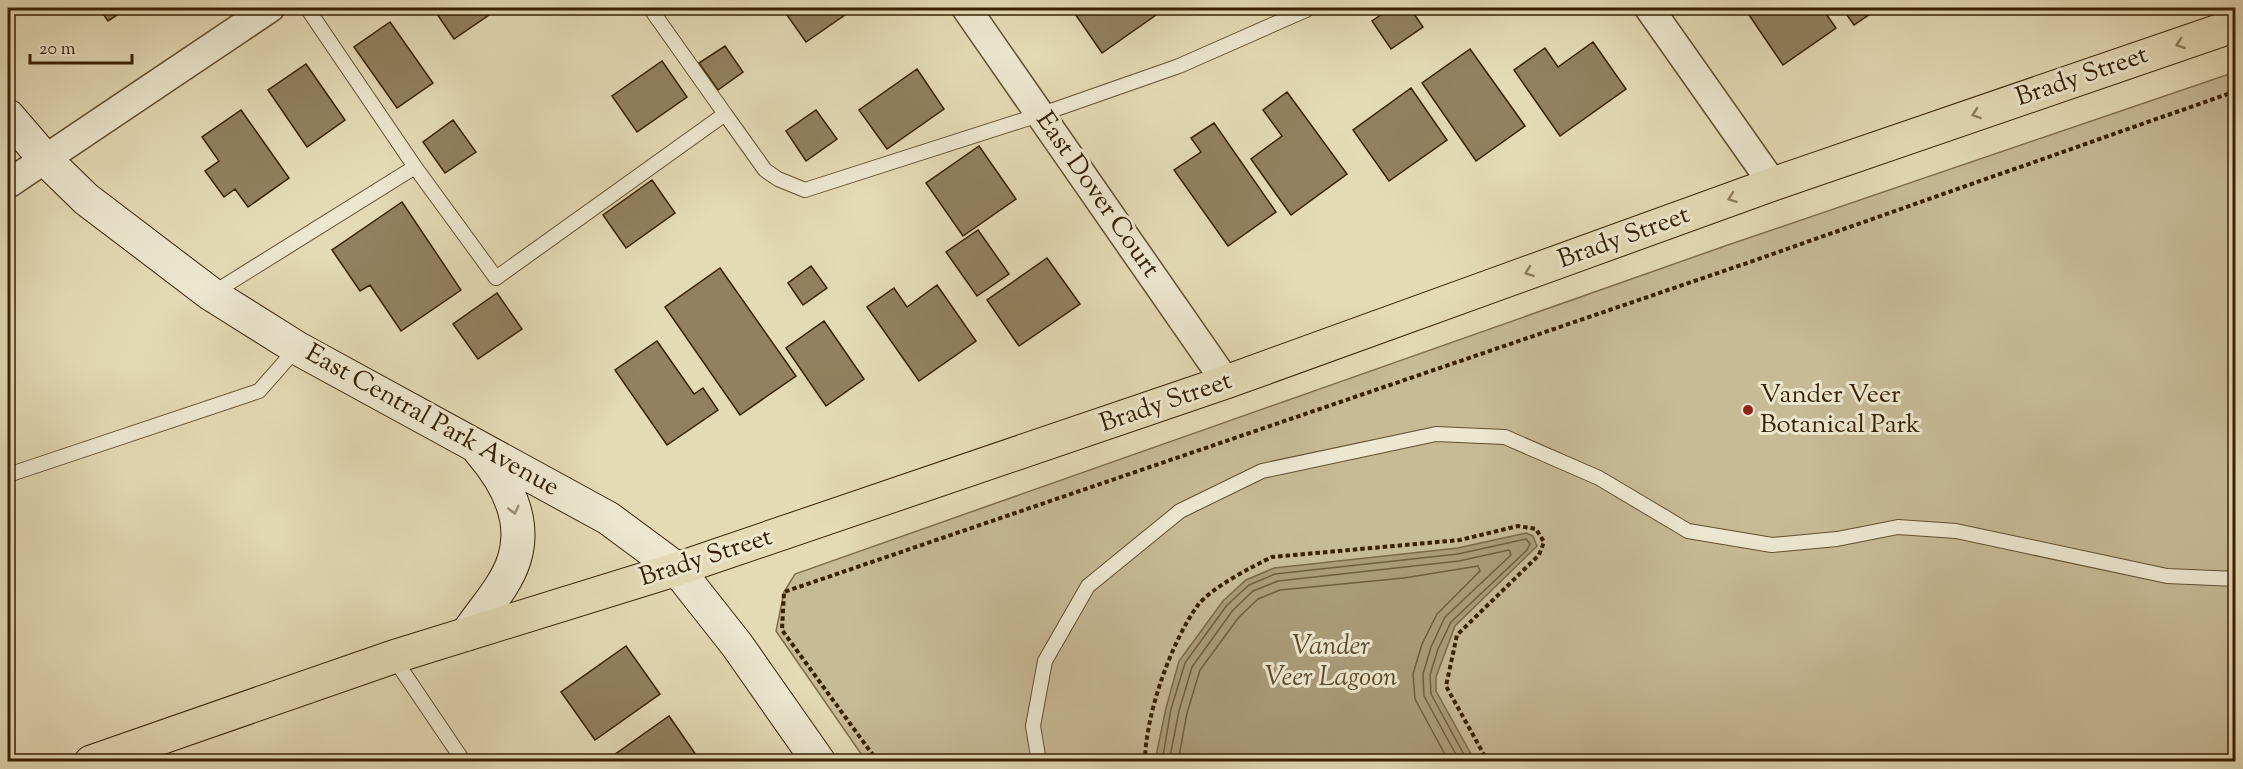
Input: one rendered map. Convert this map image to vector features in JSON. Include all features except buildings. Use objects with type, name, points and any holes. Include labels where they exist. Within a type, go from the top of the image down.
[{"type":"highway","name":"Brady Street","points":[[91,762],[393,657],[677,569],[1226,382],[1773,184],[2235,25]]},
{"type":"street","points":[[8,184],[270,8]]},
{"type":"street","name":"East Dover Court","points":[[966,8],[1042,114],[1226,382]]},
{"type":"street","points":[[1649,8],[1773,184]]},
{"type":"street","name":"East Central Park Avenue","points":[[8,116],[45,159],[86,199],[211,294],[297,348],[608,518],[677,569],[730,635],[819,762]]},
{"type":"street","points":[[467,634],[514,562],[520,536],[513,504],[498,472],[473,443]]},
{"type":"lane","points":[[306,8],[415,167],[496,278],[725,114]]},
{"type":"lane","points":[[650,8],[765,170],[778,179],[806,190],[1042,114],[1179,66],[1308,8]]},
{"type":"lane","points":[[211,294],[415,167]]},
{"type":"lane","points":[[8,475],[259,391],[297,348]]},
{"type":"lane","points":[[1039,762],[1034,726],[1045,661],[1088,586],[1180,511],[1262,471],[1436,434],[1506,437],[1599,478],[1688,531],[1772,545],[1837,539],[1898,527],[1956,531],[2167,576],[2235,579]]},
{"type":"lane","points":[[393,657],[464,762]]},
{"type":"path","points":[[878,762],[782,630],[784,592],[1739,266],[2235,91]]},
{"type":"path","points":[[1145,762],[1145,737],[1169,660],[1199,604],[1245,570],[1272,557],[1460,540],[1518,526],[1536,529],[1544,542],[1539,555],[1457,635],[1446,686],[1488,762]]},
{"type":"shaded area","name":"Vander Veer Botanical Park","points":[[2235,72],[2235,761],[866,761],[776,631],[784,592],[795,574],[1725,246]]},
{"type":"water","name":"Vander Veer Lagoon","points":[[1526,533],[1533,536],[1537,546],[1455,626],[1436,677],[1436,691],[1475,761],[1155,761],[1179,661],[1223,601],[1246,580],[1274,568],[1458,548]]},
{"type":"place","name":"Vander Veer Botanical Park","points":[[1748,410]]}]
